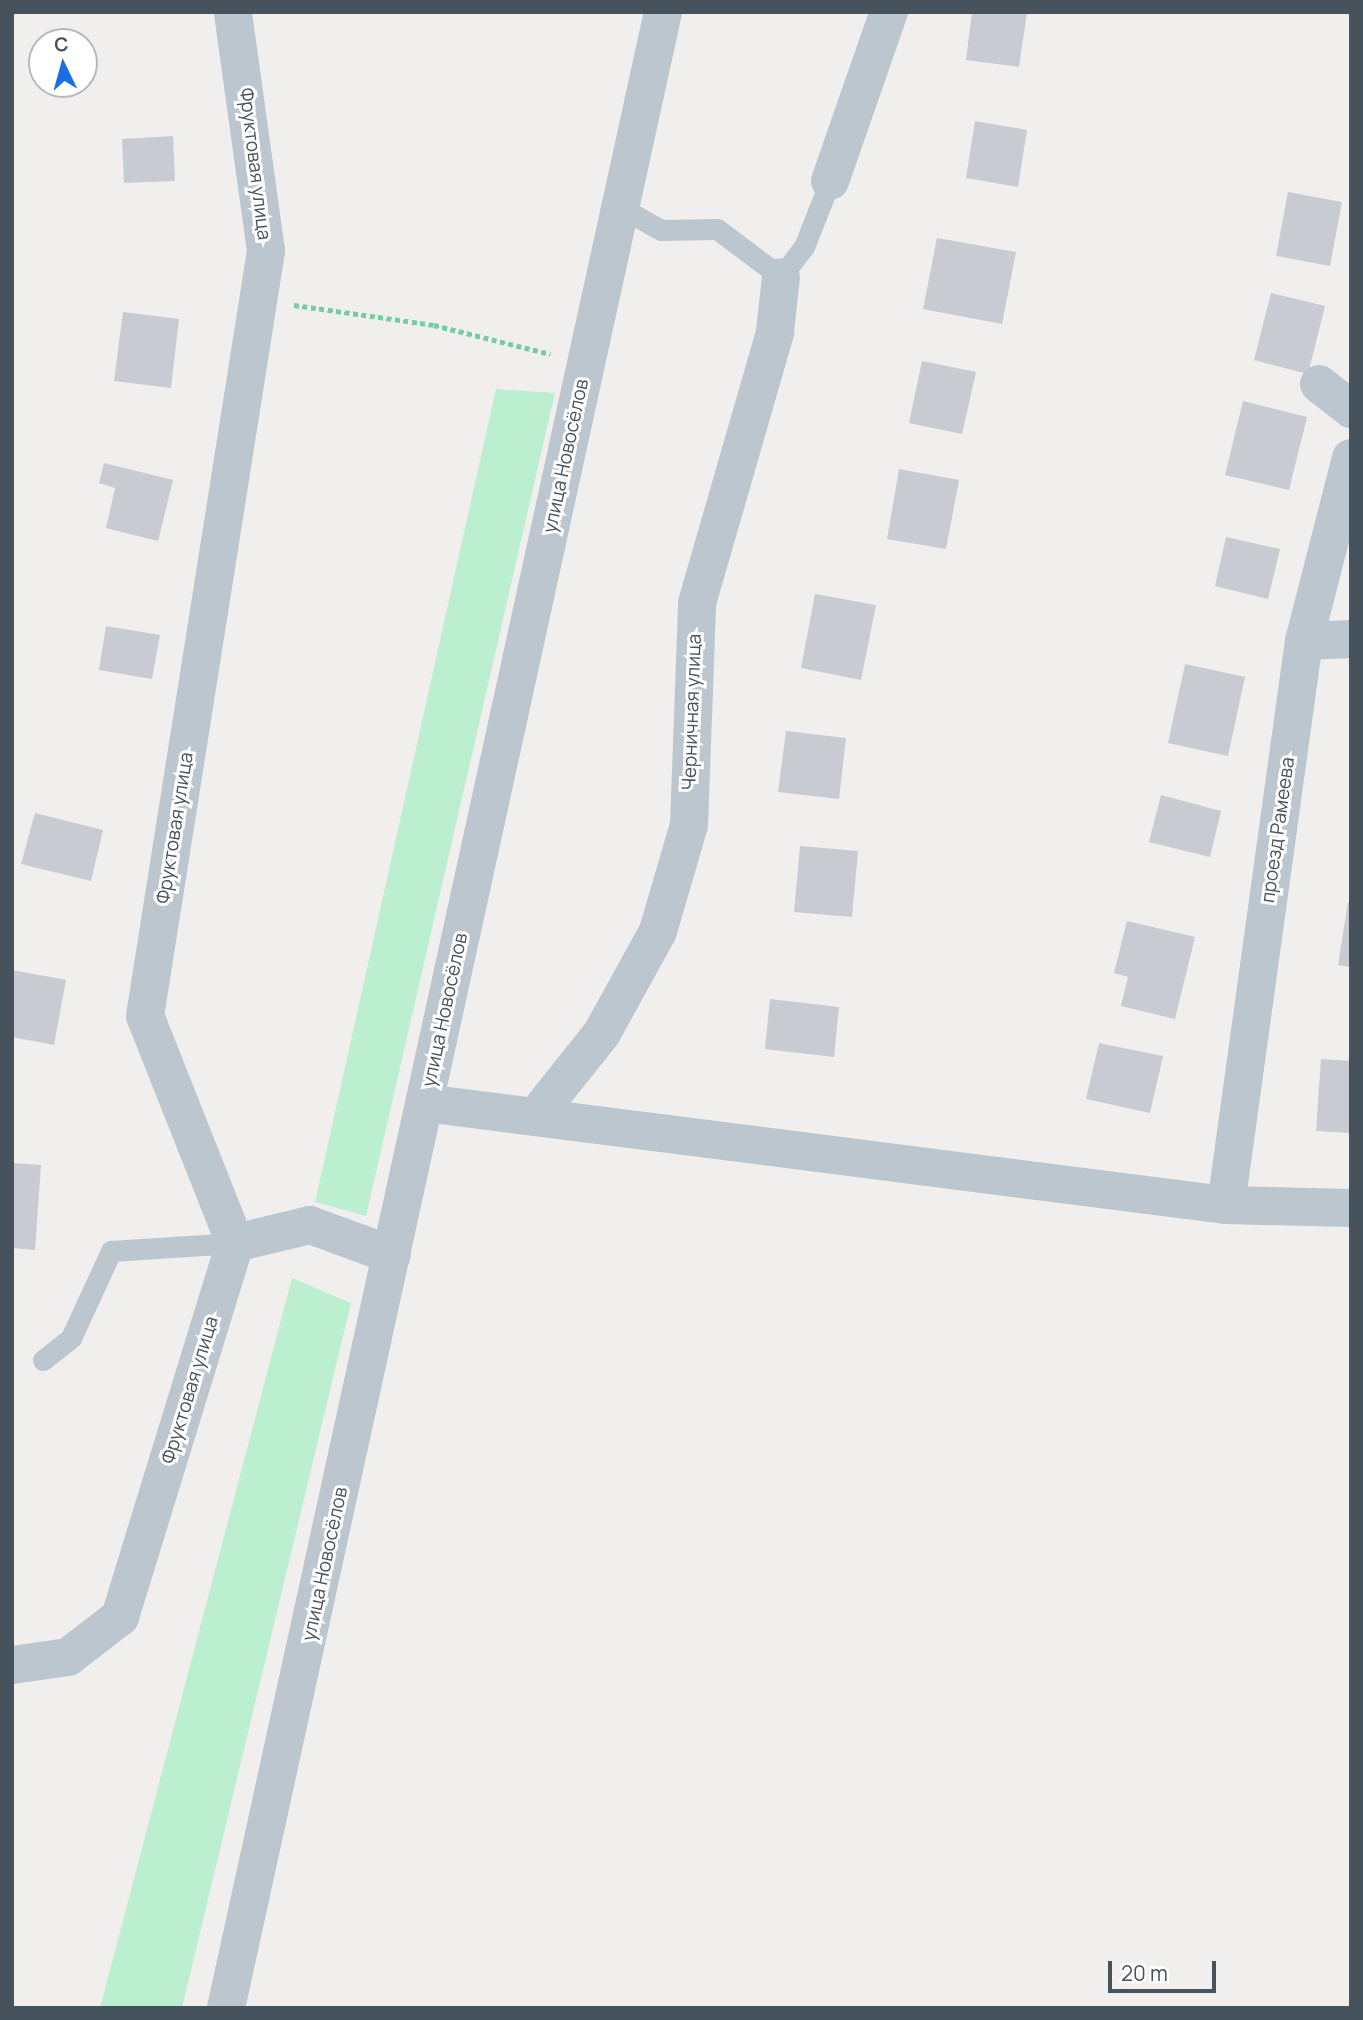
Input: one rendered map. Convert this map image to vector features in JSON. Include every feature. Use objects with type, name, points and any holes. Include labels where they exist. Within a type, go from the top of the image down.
[{"type":"street","name":"Фруктовая улица","points":[[12,1665],[68,1657],[120,1617],[235,1243],[145,1016],[266,251],[233,12]]},
{"type":"street","name":"улица Новосёлов","points":[[226,2008],[663,12]]},
{"type":"street","points":[[830,181],[889,12]]},
{"type":"street","name":"Черничная улица","points":[[535,1117],[602,1033],[658,930],[689,825],[697,603],[775,332],[780,277]]},
{"type":"street","points":[[1319,384],[1351,409]]},
{"type":"street","name":"проезд Рамеева","points":[[1226,1205],[1304,641],[1351,458]]},
{"type":"street","points":[[1304,641],[1351,639]]},
{"type":"street","points":[[425,1103],[1226,1205],[1351,1208]]},
{"type":"street","points":[[235,1243],[310,1225],[392,1255]]},
{"type":"lane","points":[[620,207],[661,230],[717,229],[780,277],[804,247],[830,181]]},
{"type":"lane","points":[[43,1360],[71,1338],[111,1251],[235,1243]]},
{"type":"path","points":[[258,300],[434,325],[586,363]]},
{"type":"green space","points":[[496,389],[555,393],[366,1216],[315,1202]]},
{"type":"green space","points":[[292,1278],[351,1303],[182,2008],[100,2008]]},
{"type":"building","points":[[972,12],[1027,12],[1019,67],[966,60]]},
{"type":"building","points":[[975,121],[1027,130],[1018,187],[966,178]]},
{"type":"building","points":[[173,136],[175,181],[124,183],[122,139]]},
{"type":"building","points":[[1288,192],[1342,202],[1330,266],[1276,256]]},
{"type":"building","points":[[937,238],[1016,252],[1002,324],[923,309]]},
{"type":"building","points":[[1271,293],[1325,306],[1308,374],[1254,360]]},
{"type":"building","points":[[123,312],[179,319],[171,388],[114,381]]},
{"type":"building","points":[[922,361],[976,372],[962,434],[909,423]]},
{"type":"building","points":[[1243,401],[1307,417],[1289,490],[1225,475]]},
{"type":"building","points":[[104,463],[173,480],[158,541],[106,528],[115,488],[99,483]]},
{"type":"building","points":[[899,469],[959,480],[946,549],[887,539]]},
{"type":"building","points":[[1226,537],[1280,549],[1268,599],[1215,586]]},
{"type":"building","points":[[815,594],[876,605],[861,680],[801,668]]},
{"type":"building","points":[[106,626],[160,635],[152,679],[99,670]]},
{"type":"building","points":[[1185,664],[1245,677],[1228,756],[1168,743]]},
{"type":"building","points":[[786,731],[846,738],[839,799],[778,792]]},
{"type":"building","points":[[1161,795],[1221,811],[1210,857],[1149,842]]},
{"type":"building","points":[[35,813],[103,830],[91,881],[21,864]]},
{"type":"building","points":[[800,846],[858,851],[852,917],[794,912]]},
{"type":"building","points":[[1348,902],[1351,903],[1351,967],[1338,965]]},
{"type":"building","points":[[1127,921],[1195,937],[1175,1019],[1121,1006],[1128,977],[1114,973]]},
{"type":"building","points":[[12,970],[66,980],[54,1045],[12,1037]]},
{"type":"building","points":[[770,999],[839,1007],[834,1057],[765,1049]]},
{"type":"building","points":[[1099,1043],[1163,1056],[1150,1113],[1086,1099]]},
{"type":"building","points":[[1321,1059],[1351,1061],[1351,1133],[1316,1131]]},
{"type":"building","points":[[12,1163],[41,1165],[35,1250],[12,1248]]}]
